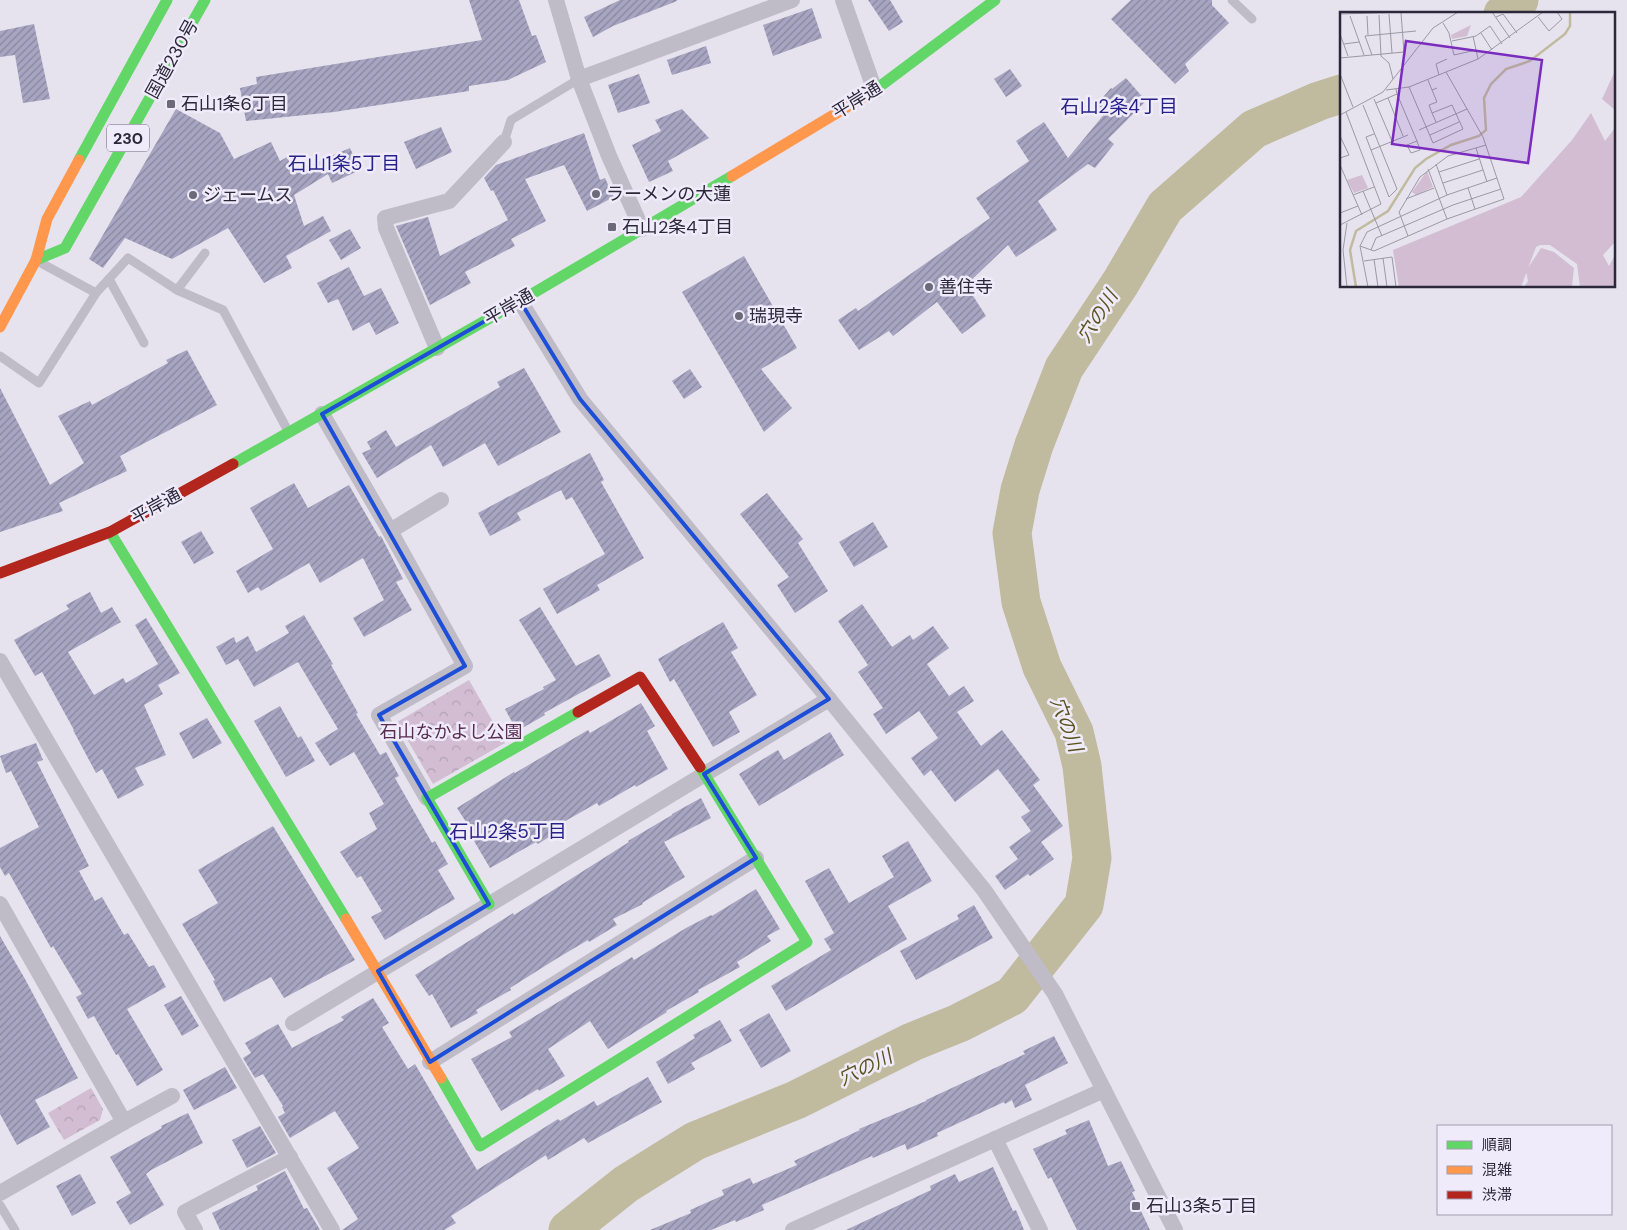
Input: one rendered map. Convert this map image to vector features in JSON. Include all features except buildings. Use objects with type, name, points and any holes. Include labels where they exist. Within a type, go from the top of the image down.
[{"type":"main road","name":"国道230号","points":[[0,327],[36,260],[47,220],[167,0]]},
{"type":"main road","name":"国道230号","points":[[36,260],[65,248],[205,0]]},
{"type":"main road","name":"平岸通","points":[[0,573],[110,532],[289,433],[520,301],[875,91],[995,0]]},
{"type":"main road","points":[[110,532],[378,971],[480,1146],[807,942],[704,774],[640,677],[427,798],[489,904]]},
{"type":"street","points":[[556,0],[579,79],[609,156],[642,229]]},
{"type":"street","points":[[579,79],[792,0]]},
{"type":"street","points":[[843,0],[875,91]]},
{"type":"street","points":[[437,348],[386,228],[385,218],[449,201],[504,142]]},
{"type":"street","points":[[520,301],[580,399],[829,699],[984,890],[1055,994],[1176,1230]]},
{"type":"street","points":[[322,414],[465,666],[379,715],[427,798]]},
{"type":"street","points":[[390,531],[441,500]]},
{"type":"street","points":[[0,661],[332,1230]]},
{"type":"street","points":[[293,1023],[829,699]]},
{"type":"street","points":[[430,1062],[756,858]]},
{"type":"street","points":[[0,904],[124,1122]]},
{"type":"street","points":[[793,1230],[1104,1090]]},
{"type":"street","points":[[0,1194],[172,1096]]},
{"type":"street","points":[[995,1139],[1040,1230]]},
{"type":"street","points":[[195,1230],[185,1212],[290,1157]]},
{"type":"lane","points":[[1232,0],[1252,19]]},
{"type":"lane","points":[[504,142],[511,120],[579,79]]},
{"type":"lane","points":[[177,290],[205,253]]},
{"type":"lane","points":[[0,356],[39,383],[96,293],[128,258],[177,290],[223,310],[289,433]]},
{"type":"lane","points":[[36,260],[96,293]]},
{"type":"lane","points":[[109,279],[144,343]]},
{"type":"lane","points":[[0,1205],[15,1230]]},
{"type":"highlighted area","points":[[520,301],[580,399],[829,699],[704,774],[756,858],[430,1062],[378,971],[489,904],[379,715],[465,666],[322,414]]},
{"type":"green space","name":"石山なかよし公園","points":[[469,680],[505,743],[433,784],[397,722]]},
{"type":"green space","points":[[91,1088],[103,1109],[100,1120],[64,1140],[48,1113]]},
{"type":"waterway","name":"穴の川","points":[[1505,12],[1519,0]]},
{"type":"waterway","name":"穴の川","points":[[568,1230],[626,1184],[695,1141],[796,1100],[912,1042],[959,1023],[1012,996],[1084,905],[1092,858],[1082,766],[1074,732],[1042,667],[1021,602],[1012,533],[1020,490],[1034,445],[1064,368],[1121,282],[1165,207],[1254,129],[1319,101],[1340,94]]},
{"type":"traffic: fast","points":[[79,160],[167,0]]},
{"type":"traffic: fast","points":[[36,260],[65,248],[205,0]]},
{"type":"traffic: fast","points":[[875,90],[995,0]]},
{"type":"traffic: fast","points":[[233,464],[520,301],[732,176]]},
{"type":"traffic: fast","points":[[110,532],[346,919]]},
{"type":"traffic: fast","points":[[489,904],[427,798],[578,712]]},
{"type":"traffic: fast","points":[[441,1078],[480,1146],[807,942],[700,767]]},
{"type":"traffic: slow","points":[[732,176],[875,90]]},
{"type":"traffic: slow","points":[[0,327],[36,260],[47,219],[79,160]]},
{"type":"traffic: slow","points":[[346,919],[441,1078]]},
{"type":"traffic: jam","points":[[0,573],[110,532],[233,464]]},
{"type":"traffic: jam","points":[[578,712],[640,677],[700,767]]},
{"type":"place","name":"石山1条6丁目","points":[[171,104]]},
{"type":"place","name":"ラーメンの大蓮","points":[[596,194]]},
{"type":"place","name":"ジェームス","points":[[193,195]]},
{"type":"place","name":"石山2条4丁目","points":[[612,227]]},
{"type":"place","name":"善住寺","points":[[929,287]]},
{"type":"place","name":"瑞現寺","points":[[739,316]]},
{"type":"place","name":"石山3条5丁目","points":[[1136,1206]]},
{"type":"district","name":"石山2条4丁目","points":[[1119,106]]},
{"type":"district","name":"石山1条5丁目","points":[[344,163]]},
{"type":"district","name":"石山2条5丁目","points":[[508,831]]}]
